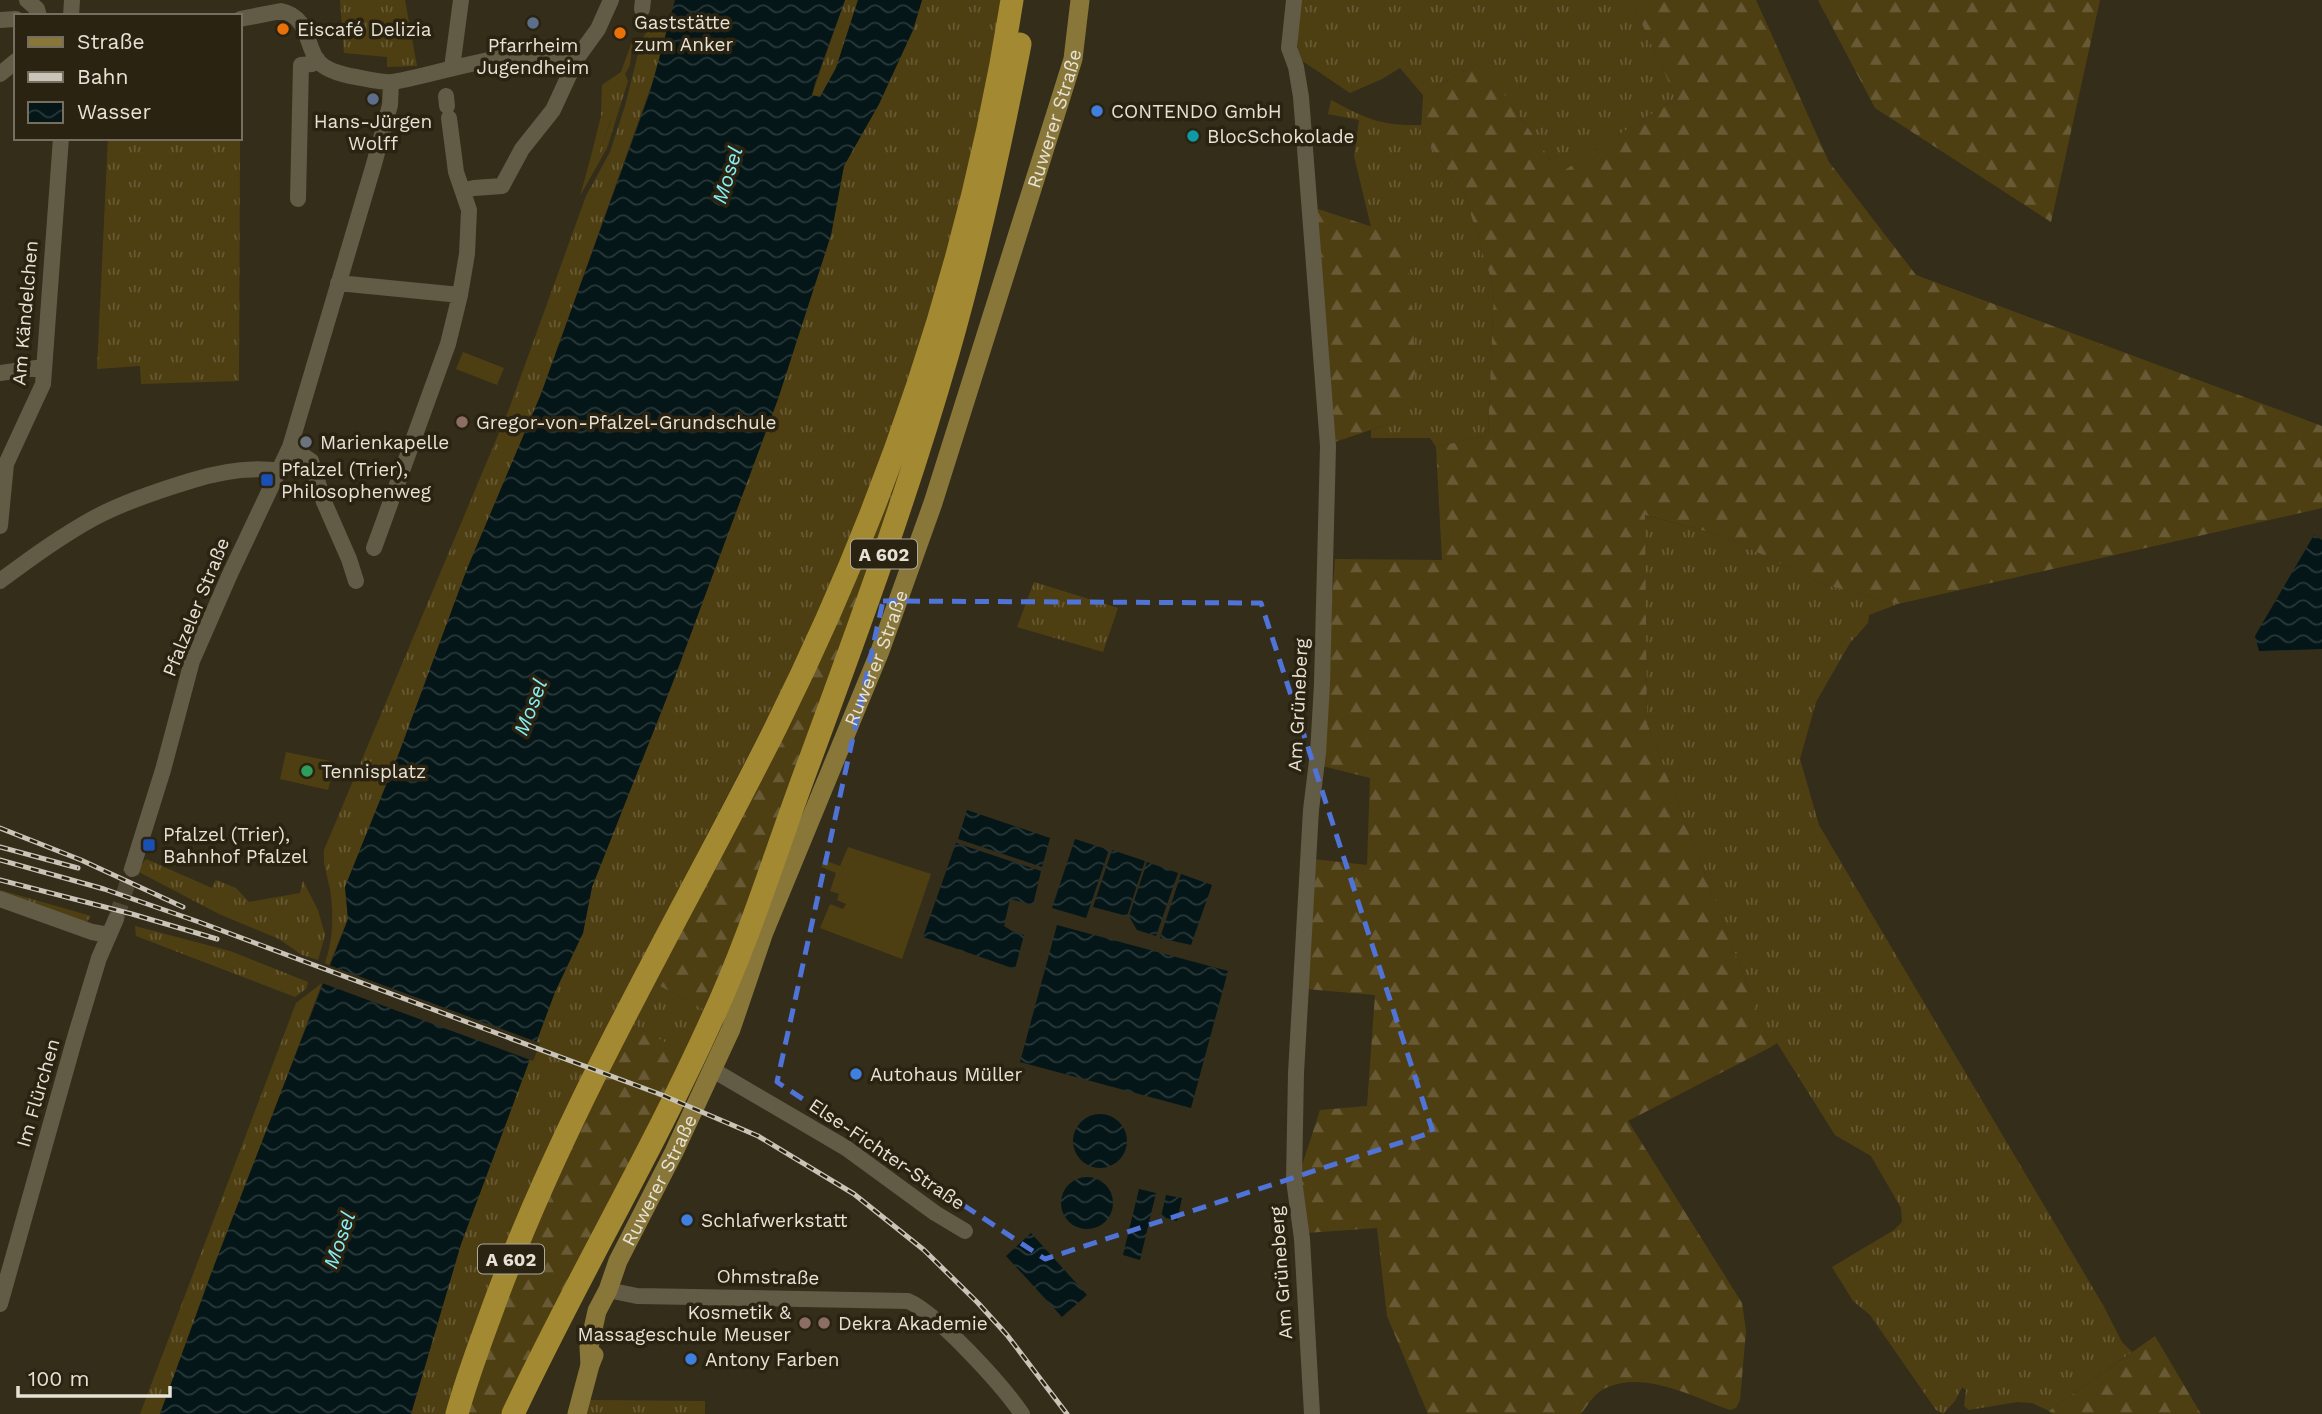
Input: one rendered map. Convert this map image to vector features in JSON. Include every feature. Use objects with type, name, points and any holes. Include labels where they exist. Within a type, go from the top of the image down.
[{"type":"highway","name":"A 602","points":[[457,1414],[465,1383],[516,1245],[543,1183],[578,1108],[777,724],[864,535],[925,364],[956,257],[986,133],[1012,0]]},
{"type":"highway","name":"A 602","points":[[513,1414],[680,1090],[714,1014],[854,639],[891,535],[948,354],[994,175],[1028,0]]},
{"type":"main road","name":"Ruwerer Straße","points":[[577,1414],[590,1364],[598,1348],[608,1290],[618,1261],[731,1029],[764,932],[880,651],[933,503],[1073,59],[1080,0]]},
{"type":"street","points":[[27,0],[37,9],[38,14]]},
{"type":"street","points":[[452,68],[461,0]]},
{"type":"street","points":[[463,191],[502,186],[522,149],[552,110],[577,58],[598,29],[611,0]]},
{"type":"street","name":"Am Grüneberg","points":[[1294,0],[1289,48],[1296,67],[1301,97],[1328,446],[1322,684],[1311,810],[1296,1073],[1294,1167],[1302,1239],[1312,1414]]},
{"type":"street","points":[[242,18],[280,5],[297,19],[308,35],[317,59],[335,71],[353,77],[391,82],[495,58],[560,53],[577,58]]},
{"type":"street","points":[[298,199],[301,65],[312,64],[317,59]]},
{"type":"street","points":[[0,74],[14,63]]},
{"type":"street","name":"Pfalzeler Straße","points":[[132,869],[163,770],[192,661],[290,447],[390,105],[391,82]]},
{"type":"street","points":[[374,548],[448,344],[467,254],[470,210],[456,172],[448,107]]},
{"type":"street","name":"Am Kändelchen","points":[[0,526],[6,464],[43,384],[61,140]]},
{"type":"street","points":[[338,282],[460,295]]},
{"type":"street","points":[[0,373],[43,368]]},
{"type":"street","points":[[290,447],[311,461],[324,502],[356,581]]},
{"type":"street","points":[[0,582],[36,555],[94,519],[135,499],[217,473],[263,468],[279,471]]},
{"type":"street","points":[[0,899],[92,932],[109,935],[116,919]]},
{"type":"street","name":"Im Flürchen","points":[[0,1304],[76,1034],[99,958],[109,935]]},
{"type":"street","name":"Else-Fichter-Straße","points":[[713,1070],[845,1147],[935,1213],[965,1231]]},
{"type":"street","name":"Ohmstraße","points":[[608,1290],[637,1296],[901,1300],[926,1310],[1022,1414]]},
{"type":"highlighted area","points":[[883,601],[1261,603],[1433,1132],[1045,1259],[777,1082]]},
{"type":"green space","points":[[340,0],[405,0],[417,66],[387,67],[387,57],[344,53]]},
{"type":"green space","points":[[845,0],[858,0],[836,68],[820,97],[812,95]]},
{"type":"green space","points":[[922,0],[1004,0],[969,173],[909,392],[824,609],[625,993],[449,1414],[411,1414],[461,1244],[555,992],[583,933],[592,887],[673,682],[778,399],[831,235],[844,165],[879,104],[913,30]]},
{"type":"green space","points":[[1297,0],[1631,0],[1676,98],[1560,173],[1506,97],[1476,64],[1423,95],[1400,68],[1350,93],[1298,58]]},
{"type":"green space","points":[[1631,0],[1756,0],[1829,162],[1916,275],[2322,426],[2322,508],[1898,604],[1822,584],[1724,536],[1645,515],[1647,723],[1771,1047],[1628,1121],[1742,1303],[1746,1331],[1740,1400],[1736,1408],[1730,1410],[1670,1388],[1638,1382],[1604,1389],[1581,1414],[1428,1414],[1387,1316],[1377,1228],[1306,1233],[1297,1181],[1320,1110],[1367,1106],[1375,995],[1306,989],[1313,859],[1367,865],[1370,778],[1319,765],[1335,559],[1442,560],[1436,447],[1488,435],[1494,288],[1465,196],[1421,132],[1423,95],[1476,64],[1506,97],[1560,173],[1676,98]]},
{"type":"green space","points":[[1818,0],[2100,0],[2051,222],[1875,108]]},
{"type":"green space","points":[[670,15],[661,58],[541,394],[467,569],[399,753],[345,887],[348,919],[329,965],[325,963],[331,936],[332,908],[324,850],[509,409],[586,196],[610,152],[641,42],[652,21]]},
{"type":"green space","points":[[633,39],[630,65],[625,74],[628,81],[607,148],[580,196],[590,160],[596,161],[611,120],[601,116],[602,85],[621,72]]},
{"type":"green space","points":[[1331,100],[1374,120],[1422,125],[1421,132],[1465,196],[1494,288],[1488,435],[1436,447],[1430,438],[1371,438],[1371,430],[1400,420],[1406,238],[1371,227],[1354,156],[1359,120],[1328,114]]},
{"type":"green space","points":[[601,116],[611,119],[596,162],[590,160]]},
{"type":"green space","points":[[108,140],[240,140],[239,381],[141,384],[140,366],[97,369]]},
{"type":"green space","points":[[1315,208],[1406,238],[1416,369],[1400,420],[1332,443]]},
{"type":"green space","points":[[463,352],[504,368],[497,385],[456,369]]},
{"type":"green space","points":[[941,355],[868,579],[855,573]]},
{"type":"green space","points":[[1644,515],[1724,536],[1822,584],[1898,604],[1869,615],[1868,623],[1850,643],[1816,702],[1800,759],[1819,825],[2103,1305],[2122,1342],[2132,1352],[2049,1411],[2032,1403],[2017,1402],[1969,1410],[1964,1406],[1966,1390],[1962,1387],[1955,1401],[1943,1414],[1936,1410],[1870,1315],[1853,1301],[1832,1267],[1894,1230],[1902,1222],[1901,1208],[1871,1156],[1835,1135],[1777,1043],[1771,1047],[1647,723]]},
{"type":"green space","points":[[855,573],[868,579],[707,1011],[654,983]]},
{"type":"green space","points":[[1034,582],[1118,608],[1103,652],[1017,627]]},
{"type":"green space","name":"Tennisplatz","points":[[286,752],[335,762],[328,790],[280,779]]},
{"type":"green space","points":[[848,847],[931,874],[902,959],[820,928],[830,904],[843,909],[846,904],[837,900],[839,894],[830,891],[836,873],[821,867],[824,860],[840,866]]},
{"type":"green space","points":[[146,859],[212,888],[216,880],[236,888],[249,902],[300,893],[303,881],[318,910],[325,935],[318,960],[302,955],[279,939],[219,914],[137,871]]},
{"type":"green space","points":[[0,890],[91,916],[86,923],[0,894]]},
{"type":"green space","points":[[135,926],[230,951],[308,982],[306,989],[295,997],[136,936]]},
{"type":"green space","points":[[322,983],[160,1414],[140,1414],[296,1003]]},
{"type":"green space","points":[[654,983],[707,1011],[687,1055],[631,1023]]},
{"type":"green space","points":[[631,1023],[687,1055],[505,1414],[465,1414],[536,1216]]},
{"type":"green space","points":[[2155,1336],[2201,1414],[2052,1414],[2049,1411]]},
{"type":"green space","points":[[589,1400],[705,1401],[705,1414],[586,1414]]},
{"type":"water","name":"Mosel","points":[[675,0],[845,0],[815,83],[812,95],[820,97],[836,68],[858,0],[922,0],[913,30],[879,104],[844,166],[831,235],[778,399],[673,682],[592,887],[583,933],[555,992],[461,1244],[411,1414],[160,1414],[212,1271],[348,919],[345,887],[399,753],[467,569],[541,394],[650,92]]},
{"type":"water","points":[[2314,535],[2322,540],[2322,649],[2259,651],[2255,636]]},
{"type":"water","points":[[967,810],[1050,838],[1042,867],[958,839]]},
{"type":"water","points":[[1075,839],[1109,850],[1086,918],[1052,908]]},
{"type":"water","points":[[956,843],[1041,871],[1033,905],[1010,899],[1004,926],[1024,935],[1015,969],[923,937]]},
{"type":"water","points":[[1112,850],[1145,861],[1127,916],[1093,907]]},
{"type":"water","points":[[1147,862],[1178,873],[1156,936],[1137,930],[1129,916]]},
{"type":"water","points":[[1181,874],[1212,885],[1191,945],[1160,938]]},
{"type":"water","points":[[1057,925],[1228,971],[1191,1108],[1020,1062]]},
{"type":"water","points":[[1100,1114],[1119,1122],[1127,1141],[1119,1160],[1100,1168],[1081,1160],[1073,1141],[1081,1122]]},
{"type":"water","points":[[1087,1177],[1106,1184],[1113,1203],[1106,1222],[1087,1229],[1068,1222],[1061,1203],[1068,1184]]},
{"type":"water","points":[[1139,1189],[1156,1193],[1140,1260],[1123,1255]]},
{"type":"water","points":[[1166,1195],[1182,1198],[1177,1221],[1161,1217]]},
{"type":"water","points":[[1031,1233],[1087,1295],[1062,1317],[1006,1256]]},
{"type":"pier","points":[[326,964],[540,1043],[533,1061],[319,982]]},
{"type":"tunnel","points":[[116,919],[132,869]]},
{"type":"railway","points":[[0,828],[81,860],[183,907]]},
{"type":"railway","points":[[0,847],[78,868]]},
{"type":"railway","points":[[0,860],[104,889],[199,922],[662,1095],[758,1136],[854,1194],[924,1250],[1007,1335],[1067,1414]]},
{"type":"railway","points":[[0,880],[217,939]]},
{"type":"place","name":"Pfarrheim Jugendheim","points":[[533,23]]},
{"type":"place","name":"Eiscafé Delizia","points":[[283,29]]},
{"type":"place","name":"Gaststätte zum Anker","points":[[620,33]]},
{"type":"place","name":"Hans-Jürgen Wolff","points":[[373,99]]},
{"type":"place","name":"CONTENDO GmbH","points":[[1097,111]]},
{"type":"place","name":"BlocSchokolade","points":[[1193,136]]},
{"type":"place","name":"Gregor-von-Pfalzel-Grundschule","points":[[462,422]]},
{"type":"place","name":"Marienkapelle","points":[[306,442]]},
{"type":"place","name":"Pfalzel (Trier), Philosophenweg","points":[[267,480]]},
{"type":"place","name":"Tennisplatz","points":[[307,771]]},
{"type":"place","name":"Pfalzel (Trier), Bahnhof Pfalzel","points":[[149,845]]},
{"type":"place","name":"Autohaus Müller","points":[[856,1074]]},
{"type":"place","name":"Schlafwerkstatt","points":[[687,1220]]},
{"type":"place","name":"Kosmetik & Massageschule Meuser","points":[[805,1323]]},
{"type":"place","name":"Dekra Akademie","points":[[824,1323]]},
{"type":"place","name":"Antony Farben","points":[[691,1359]]}]
